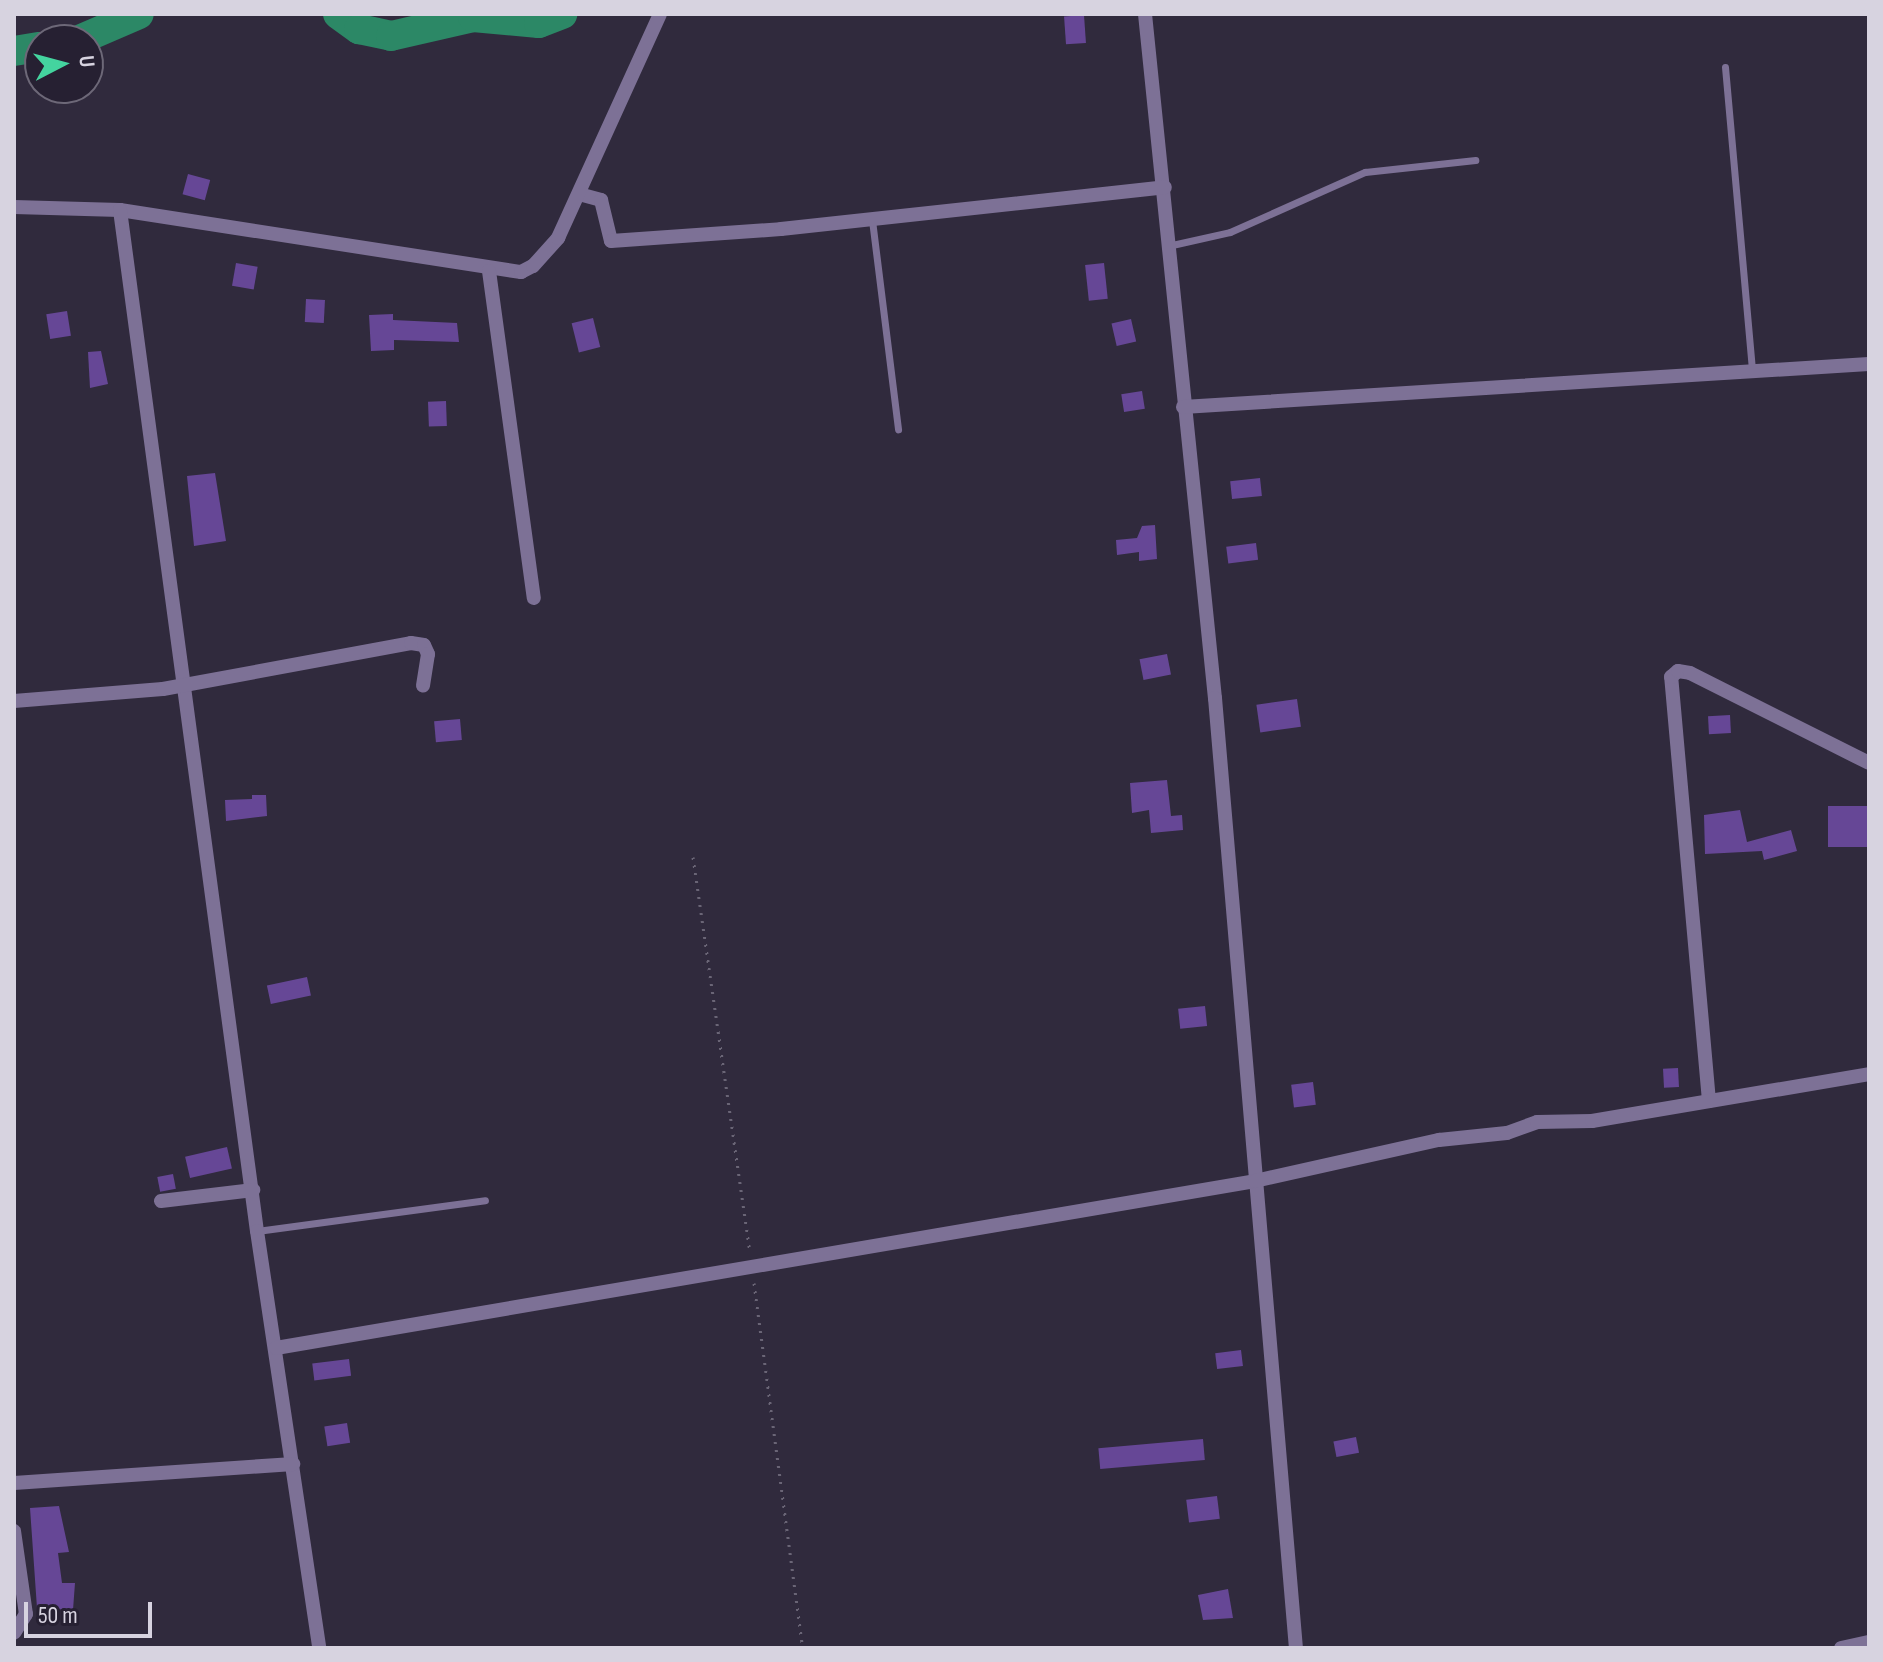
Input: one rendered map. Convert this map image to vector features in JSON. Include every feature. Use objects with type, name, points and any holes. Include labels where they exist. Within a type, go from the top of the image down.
[{"type":"street","points":[[14,207],[120,210],[489,271],[521,272],[533,266],[558,238],[660,14]]},
{"type":"street","points":[[1145,14],[1172,245],[1183,407],[1215,698],[1296,1648]]},
{"type":"street","points":[[579,194],[602,203],[611,241],[872,218],[1165,187]]},
{"type":"street","points":[[120,210],[257,1231],[319,1648]]},
{"type":"street","points":[[489,271],[534,598]]},
{"type":"street","points":[[1183,407],[1869,364]]},
{"type":"street","points":[[14,701],[182,686],[411,643],[424,645],[428,654],[423,686]]},
{"type":"street","points":[[1709,1101],[1671,677],[1678,671],[1690,673],[1869,763]]},
{"type":"street","points":[[276,1348],[1255,1181],[1439,1140],[1709,1101],[1869,1074]]},
{"type":"street","points":[[161,1201],[253,1190]]},
{"type":"street","points":[[14,1483],[293,1464]]},
{"type":"street","points":[[14,1531],[26,1614],[14,1633]]},
{"type":"street","points":[[1841,1648],[1869,1642]]},
{"type":"lane","points":[[1725,67],[1752,371]]},
{"type":"lane","points":[[1172,245],[1230,232],[1365,172],[1475,160]]},
{"type":"lane","points":[[872,218],[898,429]]},
{"type":"lane","points":[[257,1231],[485,1200]]},
{"type":"path","points":[[693,857],[803,1648]]},
{"type":"building","points":[[1084,15],[1086,43],[1066,44],[1064,16]]},
{"type":"building","points":[[188,174],[210,180],[205,200],[183,194]]},
{"type":"building","points":[[236,263],[258,267],[254,289],[232,286]]},
{"type":"building","points":[[1104,263],[1108,299],[1089,301],[1085,265]]},
{"type":"building","points":[[306,299],[325,300],[324,323],[305,322]]},
{"type":"building","points":[[67,311],[71,336],[50,339],[46,314]]},
{"type":"building","points":[[393,314],[393,320],[457,323],[459,342],[394,340],[394,350],[371,351],[369,315]]},
{"type":"building","points":[[593,318],[600,347],[579,352],[572,323]]},
{"type":"building","points":[[1131,319],[1136,341],[1117,346],[1112,323]]},
{"type":"building","points":[[101,351],[108,384],[90,388],[88,352]]},
{"type":"building","points":[[1142,391],[1145,409],[1124,412],[1121,394]]},
{"type":"building","points":[[446,401],[447,426],[429,427],[428,402]]},
{"type":"building","points":[[215,473],[226,541],[194,546],[187,476]]},
{"type":"building","points":[[1260,478],[1262,496],[1232,499],[1230,481]]},
{"type":"building","points":[[1155,525],[1157,559],[1139,561],[1139,552],[1117,555],[1116,540],[1137,538],[1142,526]]},
{"type":"building","points":[[1256,543],[1258,560],[1228,564],[1226,547]]},
{"type":"building","points":[[1167,654],[1171,675],[1144,680],[1140,659]]},
{"type":"building","points":[[1297,699],[1301,727],[1260,732],[1256,705]]},
{"type":"building","points":[[1730,715],[1731,733],[1709,734],[1708,716]]},
{"type":"building","points":[[460,719],[462,740],[436,742],[434,721]]},
{"type":"building","points":[[1167,780],[1171,816],[1182,815],[1183,830],[1151,833],[1149,810],[1132,813],[1130,783]]},
{"type":"building","points":[[252,795],[266,795],[267,816],[226,821],[225,800],[252,799]]},
{"type":"building","points":[[1828,806],[1869,806],[1869,847],[1828,847]]},
{"type":"building","points":[[1740,810],[1747,842],[1791,830],[1797,851],[1764,860],[1762,851],[1705,854],[1704,815]]},
{"type":"building","points":[[307,977],[311,996],[271,1004],[267,986]]},
{"type":"building","points":[[1205,1006],[1207,1026],[1180,1029],[1178,1009]]},
{"type":"building","points":[[1678,1068],[1679,1087],[1664,1088],[1663,1069]]},
{"type":"building","points":[[1313,1082],[1316,1105],[1294,1108],[1291,1085]]},
{"type":"building","points":[[227,1147],[232,1168],[190,1178],[185,1157]]},
{"type":"building","points":[[173,1174],[176,1189],[160,1192],[157,1177]]},
{"type":"building","points":[[1241,1350],[1243,1366],[1217,1369],[1215,1353]]},
{"type":"building","points":[[349,1359],[351,1376],[314,1380],[312,1364]]},
{"type":"building","points":[[347,1423],[350,1443],[327,1446],[324,1427]]},
{"type":"building","points":[[1356,1437],[1359,1453],[1336,1457],[1333,1441]]},
{"type":"building","points":[[1203,1439],[1205,1460],[1100,1469],[1098,1448]]},
{"type":"building","points":[[1217,1496],[1220,1519],[1189,1523],[1186,1500]]},
{"type":"building","points":[[59,1506],[69,1552],[58,1553],[62,1583],[75,1583],[73,1610],[37,1608],[30,1508]]},
{"type":"building","points":[[1228,1589],[1233,1618],[1203,1620],[1198,1595]]},
{"type":"waterway","points":[[104,29],[139,14]]},
{"type":"waterway","points":[[338,14],[359,29],[391,36],[473,17],[539,23],[562,14]]},
{"type":"waterway","points":[[14,51],[24,49]]}]
